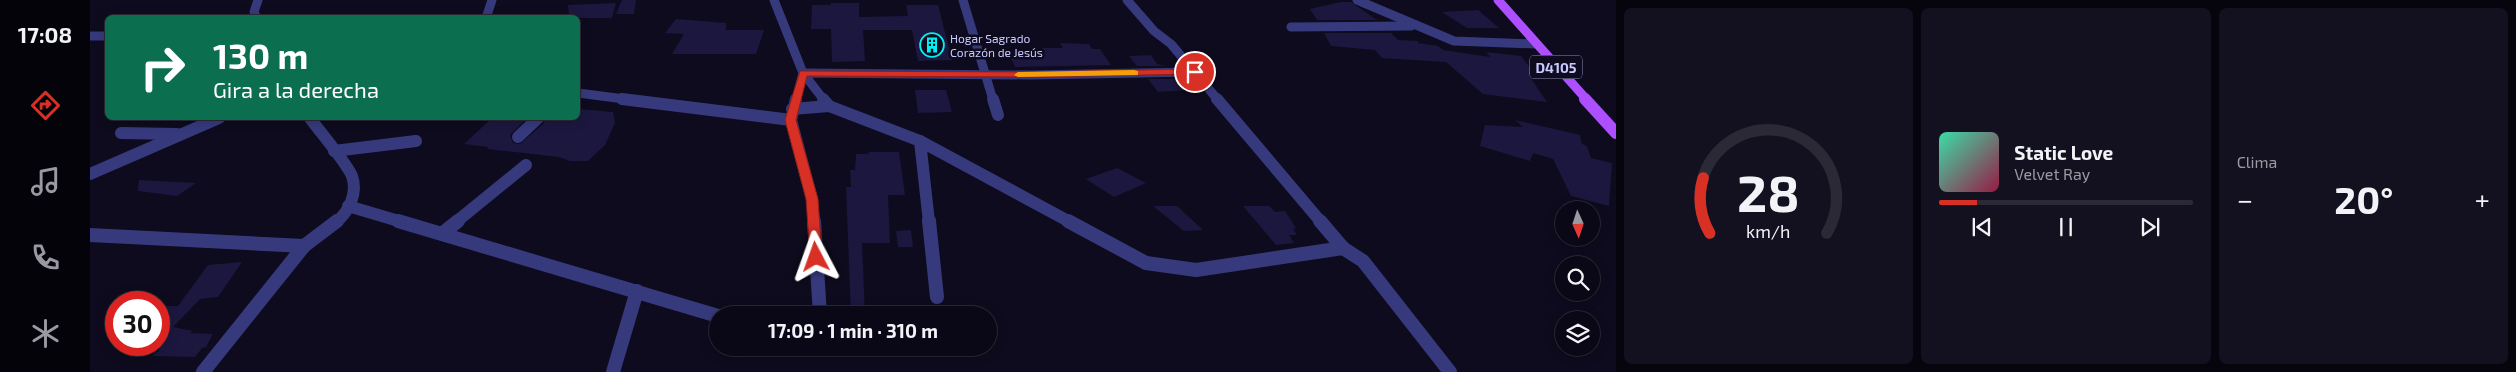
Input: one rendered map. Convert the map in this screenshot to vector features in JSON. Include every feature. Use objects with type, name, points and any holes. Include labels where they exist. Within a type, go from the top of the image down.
[{"type":"main road","name":"D4105","points":[[1498,0],[1616,133]]},
{"type":"street","points":[[256,15],[254,12],[258,0]]},
{"type":"street","points":[[487,15],[492,0],[505,0]]},
{"type":"street","points":[[774,0],[804,73],[830,106],[920,141],[1146,264],[1196,270],[1343,248]]},
{"type":"street","points":[[963,0],[998,115]]},
{"type":"street","points":[[1127,0],[1154,30],[1171,44],[1343,248],[1363,261],[1450,372]]},
{"type":"street","points":[[1357,0],[1454,41],[1473,44],[1536,44]]},
{"type":"street","points":[[1292,27],[1416,26]]},
{"type":"street","points":[[90,36],[105,36]]},
{"type":"street","points":[[804,73],[1195,72]]},
{"type":"street","points":[[804,73],[791,114],[812,199],[819,306]]},
{"type":"street","points":[[580,93],[791,114],[830,106]]},
{"type":"street","points":[[90,174],[159,144],[177,134],[214,120]]},
{"type":"street","points":[[203,372],[304,246],[340,218],[353,199],[352,177],[311,120]]},
{"type":"street","points":[[518,137],[536,120]]},
{"type":"street","points":[[121,133],[177,134]]},
{"type":"street","points":[[334,151],[416,141]]},
{"type":"street","points":[[920,141],[937,297]]},
{"type":"street","points":[[443,233],[526,165]]},
{"type":"street","points":[[348,206],[709,313]]},
{"type":"street","points":[[90,235],[304,246]]},
{"type":"street","points":[[612,372],[636,291]]},
{"type":"building","points":[[622,0],[636,0],[634,14],[616,14]]},
{"type":"building","points":[[1341,2],[1351,2],[1377,20],[1317,20],[1310,9]]},
{"type":"building","points":[[616,3],[612,18],[580,18],[580,15],[569,15],[568,5]]},
{"type":"building","name":"Hogar Sagrado Corazón de Jesús","points":[[831,3],[859,3],[859,17],[908,16],[906,5],[938,5],[952,60],[918,61],[912,30],[863,30],[865,61],[832,62],[831,29],[811,29],[812,5],[831,5]]},
{"type":"building","points":[[1478,10],[1499,28],[1467,28],[1442,12]]},
{"type":"building","points":[[676,19],[726,23],[726,30],[764,30],[756,54],[672,54],[684,34],[665,33]]},
{"type":"building","points":[[1324,33],[1391,33],[1398,40],[1418,41],[1418,43],[1438,46],[1443,50],[1490,57],[1486,52],[1521,56],[1538,78],[1530,77],[1547,102],[1483,94],[1446,62],[1382,58],[1375,50],[1331,46]]},
{"type":"building","points":[[1060,43],[1089,44],[1092,49],[1100,49],[1111,65],[1015,67],[1008,52],[1043,52],[1042,48],[1063,48]]},
{"type":"building","points":[[1151,55],[1157,64],[1166,66],[1137,66],[1129,56]]},
{"type":"building","points":[[1148,79],[1177,79],[1186,90],[1158,92]]},
{"type":"building","points":[[915,90],[946,90],[952,112],[918,113]]},
{"type":"building","points":[[580,109],[613,112],[615,123],[605,145],[588,161],[570,161],[559,157],[487,149],[488,147],[464,144],[490,120],[525,120],[510,135],[513,143],[520,144],[543,124],[545,120],[580,120]]},
{"type":"building","points":[[1515,120],[1580,135],[1582,144],[1587,146],[1591,158],[1612,163],[1609,206],[1600,204],[1600,201],[1590,201],[1571,196],[1553,159],[1533,153],[1530,161],[1480,146],[1485,125],[1523,127]]},
{"type":"building","points":[[869,152],[899,152],[905,195],[888,195],[890,243],[862,243],[865,306],[851,306],[846,187],[851,187],[850,170],[855,170],[856,154],[868,154]]},
{"type":"building","points":[[1117,168],[1146,183],[1114,197],[1086,179]]},
{"type":"building","points":[[139,180],[196,183],[177,196],[138,191]]},
{"type":"building","points":[[1153,206],[1177,206],[1203,230],[1184,231]]},
{"type":"building","points":[[1243,206],[1269,206],[1275,212],[1285,211],[1296,228],[1293,229],[1297,235],[1289,235],[1294,243],[1276,245]]},
{"type":"building","points":[[911,230],[913,247],[898,247],[896,231]]},
{"type":"building","points":[[242,262],[218,297],[200,299],[173,327],[193,331],[190,333],[213,334],[206,347],[202,348],[195,357],[152,356],[170,356],[170,306],[178,306],[208,265]]},
{"type":"slow traffic","points":[[1018,75],[1134,73]]},
{"type":"place","name":"Hogar Sagrado Corazón de Jesús","points":[[932,45]]},
{"type":"route","points":[[816,257],[812,199],[799,158],[790,120],[804,73],[1030,75],[1195,72]]}]
